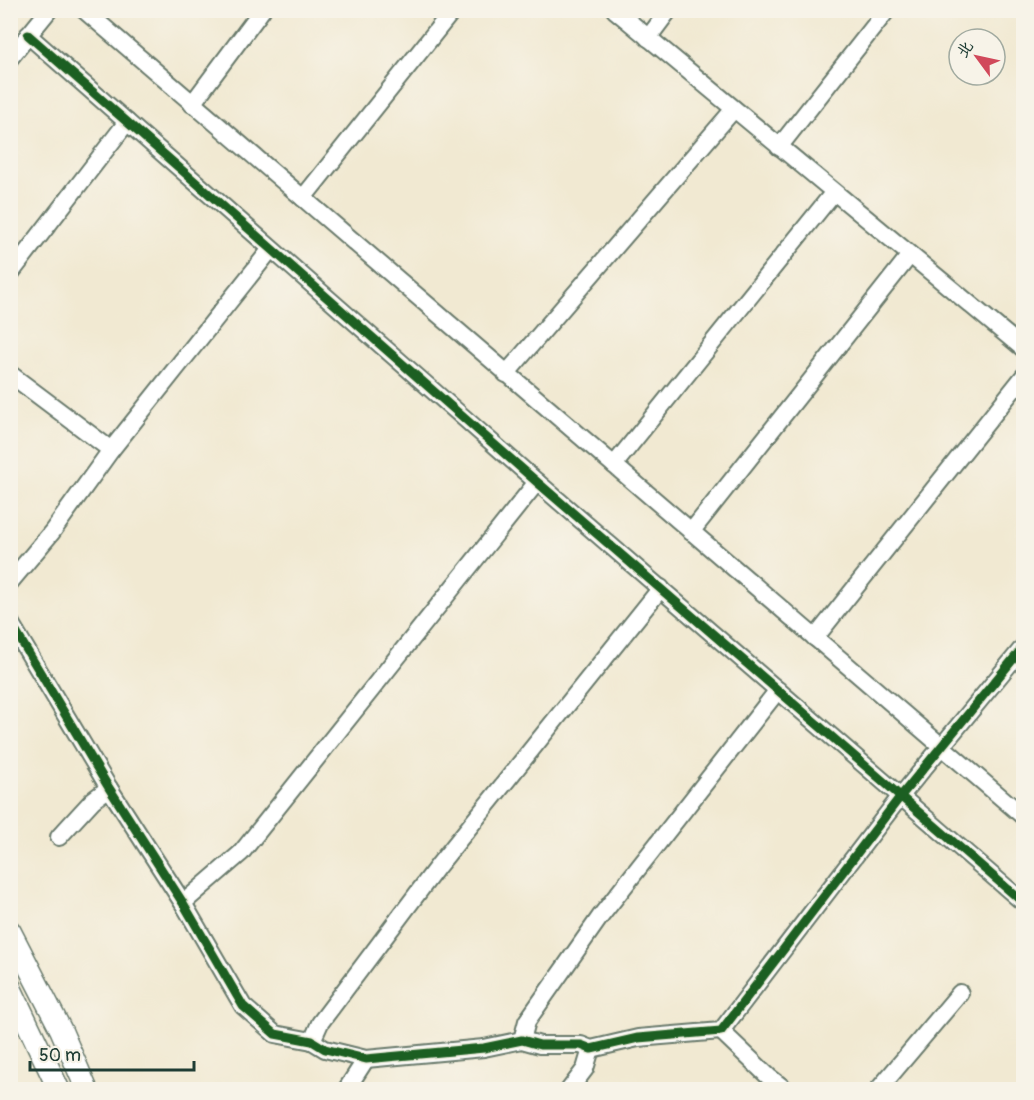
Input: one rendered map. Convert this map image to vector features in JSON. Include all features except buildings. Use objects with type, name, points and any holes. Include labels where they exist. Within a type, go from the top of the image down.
[{"type":"street","points":[[10,58],[49,10]]},
{"type":"street","points":[[84,10],[1023,818]]},
{"type":"street","points":[[192,104],[262,10]]},
{"type":"street","points":[[303,198],[453,10]]},
{"type":"street","points":[[615,10],[1023,349]]},
{"type":"street","points":[[648,38],[669,10]]},
{"type":"street","points":[[779,147],[887,10]]},
{"type":"street","points":[[28,35],[537,482],[1023,903]]},
{"type":"street","points":[[506,374],[734,109]]},
{"type":"street","points":[[10,274],[127,122]]},
{"type":"street","points":[[614,465],[834,192]]},
{"type":"street","points":[[10,582],[52,532],[111,450],[272,249]]},
{"type":"street","points":[[691,532],[910,255]]},
{"type":"street","points":[[10,374],[111,450]]},
{"type":"street","points":[[815,638],[1023,376]]},
{"type":"street","points":[[183,903],[241,853],[537,482]]},
{"type":"street","points":[[312,1041],[320,1023],[438,866],[661,588]]},
{"type":"street","points":[[10,622],[109,788],[183,903],[243,1006],[275,1034],[312,1041],[325,1049],[366,1059],[484,1048],[522,1040],[540,1045],[581,1045],[591,1049],[638,1038],[721,1031],[900,797],[1023,646]]},
{"type":"street","points":[[522,1040],[527,1021],[600,917],[778,690]]},
{"type":"street","points":[[60,837],[93,800],[109,788]]},
{"type":"street","points":[[10,931],[61,1030],[87,1089]]},
{"type":"street","points":[[10,987],[59,1089]]},
{"type":"street","points":[[878,1089],[960,993]]},
{"type":"street","points":[[721,1031],[769,1077],[786,1089]]},
{"type":"street","points":[[569,1089],[585,1069],[591,1049]]},
{"type":"street","points":[[346,1089],[366,1059]]},
{"type":"cycle path","points":[[28,35],[537,482],[1024,903]]},
{"type":"cycle path","points":[[10,622],[109,788],[183,903],[243,1006],[275,1034],[312,1041],[325,1049],[366,1059],[484,1048],[522,1040],[540,1045],[581,1045],[591,1049],[638,1038],[721,1031],[900,797],[1024,646]]}]
